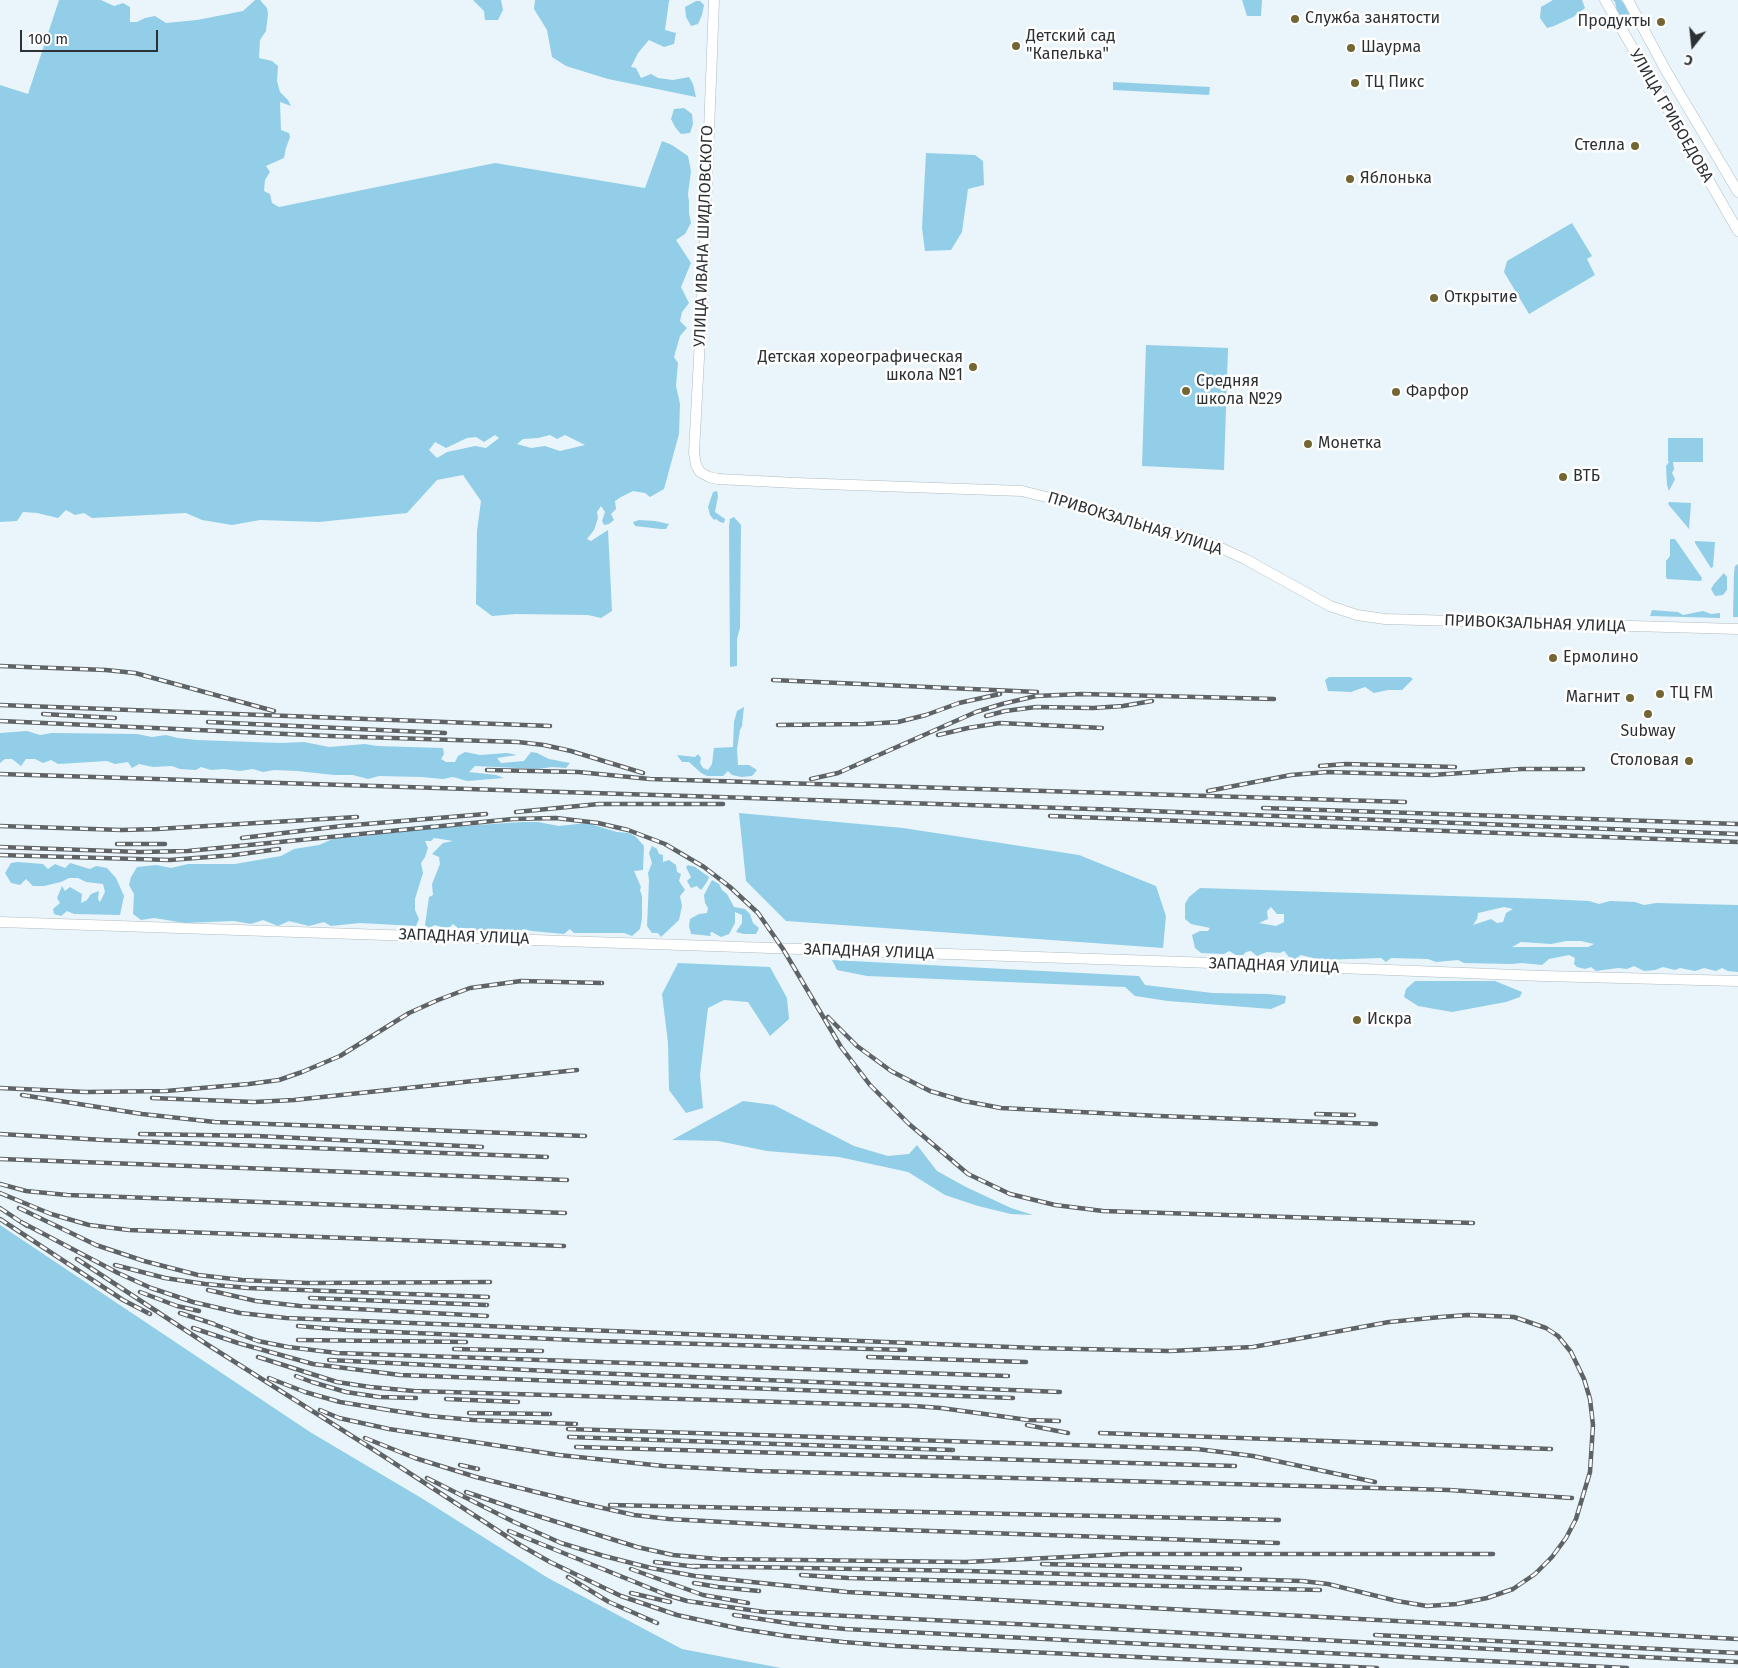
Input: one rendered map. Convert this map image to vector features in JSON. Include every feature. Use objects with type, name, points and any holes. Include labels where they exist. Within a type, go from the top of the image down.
[{"type":"street","name":"УЛИЦА ИВАНА ШИДЛОВСКОГО","points":[[700,472],[696,465],[694,453],[704,263],[714,0]]},
{"type":"street","name":"УЛИЦА ГРИБОЕДОВА","points":[[1605,0],[1738,231]]},
{"type":"street","name":"УЛИЦА ГРИБОЕДОВА","points":[[1628,0],[1665,69],[1738,192]]},
{"type":"street","name":"ПРИВОКЗАЛЬНАЯ УЛИЦА","points":[[700,472],[708,477],[718,479],[1022,491],[1210,543],[1246,559],[1330,606],[1357,615],[1385,619],[1738,628]]},
{"type":"street","name":"ЗАПАДНАЯ УЛИЦА","points":[[0,922],[1543,976],[1738,981]]},
{"type":"shaded area","points":[[59,0],[101,0],[114,6],[123,3],[130,7],[130,22],[137,22],[155,16],[166,23],[197,20],[243,11],[255,0],[260,0],[267,8],[268,14],[266,31],[260,40],[259,58],[272,61],[278,66],[277,81],[280,92],[291,106],[280,102],[281,130],[289,133],[290,137],[284,158],[266,166],[270,172],[265,180],[264,191],[270,194],[272,203],[279,207],[495,163],[645,188],[662,141],[672,145],[688,156],[691,171],[688,194],[691,223],[685,234],[676,240],[691,263],[681,287],[689,303],[682,312],[680,321],[687,328],[680,336],[674,357],[678,363],[676,386],[680,404],[679,434],[664,489],[650,497],[645,493],[633,491],[621,497],[615,501],[616,509],[611,514],[614,520],[609,524],[604,525],[602,521],[605,512],[601,506],[597,512],[598,518],[594,530],[587,539],[591,541],[608,530],[612,611],[601,618],[588,615],[516,614],[492,616],[476,604],[477,531],[481,501],[463,475],[437,480],[407,513],[319,522],[260,520],[232,525],[202,520],[186,513],[92,518],[84,513],[75,515],[66,510],[58,518],[23,512],[17,521],[0,522],[0,85],[28,94]],"holes":[[[495,435],[499,438],[486,448],[475,446],[447,452],[437,458],[429,450],[435,442],[446,448],[467,438],[476,437],[484,442]],[[550,435],[557,439],[565,435],[585,445],[560,451],[545,446],[531,448],[517,444],[523,439]]]},
{"type":"shaded area","points":[[473,0],[501,0],[503,10],[498,20],[485,20],[484,11]]},
{"type":"shaded area","points":[[535,0],[670,0],[665,30],[676,33],[674,44],[664,47],[649,40],[638,53],[631,67],[636,68],[641,78],[651,74],[658,78],[673,80],[689,77],[696,97],[608,79],[566,66],[552,57],[547,30],[534,9]]},
{"type":"shaded area","points":[[1242,0],[1262,0],[1261,16],[1247,16]]},
{"type":"shaded area","points":[[1553,0],[1582,0],[1585,8],[1573,17],[1547,28],[1540,18],[1541,7]]},
{"type":"shaded area","points":[[1613,0],[1621,0],[1624,4],[1634,23],[1633,27],[1629,28],[1624,22]]},
{"type":"shaded area","points":[[700,1],[704,5],[702,15],[698,24],[691,26],[686,17],[685,7]]},
{"type":"shaded area","points":[[1113,82],[1210,87],[1209,95],[1113,90]]},
{"type":"shaded area","points":[[684,108],[692,114],[693,124],[690,133],[681,134],[671,119],[674,109]]},
{"type":"shaded area","points":[[926,153],[975,155],[983,161],[984,185],[968,189],[962,232],[951,250],[925,251],[922,228]]},
{"type":"shaded area","points":[[1572,223],[1592,256],[1587,259],[1595,275],[1529,314],[1504,272],[1507,261]]},
{"type":"shaded area","points":[[1146,345],[1228,348],[1224,470],[1142,466]]},
{"type":"shaded area","points":[[1668,438],[1703,438],[1703,462],[1673,462],[1674,469],[1672,473],[1675,479],[1669,491],[1666,466],[1669,462]]},
{"type":"shaded area","points":[[717,491],[715,512],[725,519],[724,523],[716,519],[714,520],[710,515],[708,507],[713,492]]},
{"type":"shaded area","points":[[1669,502],[1691,503],[1689,529],[1668,504]]},
{"type":"shaded area","points":[[734,517],[741,525],[740,628],[737,639],[737,666],[730,667],[729,526],[730,519]]},
{"type":"shaded area","points":[[639,520],[669,524],[666,529],[635,526],[633,522]]},
{"type":"shaded area","points":[[1670,539],[1675,539],[1702,578],[1701,581],[1667,579],[1666,561],[1670,556]]},
{"type":"shaded area","points":[[1695,541],[1715,542],[1713,567],[1711,568]]},
{"type":"shaded area","points":[[1738,564],[1738,617],[1733,617],[1734,573],[1735,566]]},
{"type":"shaded area","points":[[1724,573],[1727,577],[1727,590],[1723,595],[1715,596],[1711,589]]},
{"type":"shaded area","points":[[1652,610],[1678,612],[1683,615],[1703,611],[1711,614],[1720,613],[1720,618],[1650,616]]},
{"type":"shaded area","points":[[1329,677],[1410,677],[1413,679],[1402,690],[1374,693],[1365,687],[1351,692],[1328,691],[1325,680]]},
{"type":"shaded area","points":[[744,707],[737,749],[738,765],[749,765],[757,770],[752,776],[741,777],[732,775],[728,771],[723,776],[707,776],[689,762],[682,762],[677,755],[695,757],[698,754],[703,768],[708,770],[712,764],[714,748],[733,747],[734,722],[737,711]]},
{"type":"shaded area","points":[[27,731],[40,735],[52,733],[137,734],[152,737],[166,735],[197,740],[304,742],[329,747],[365,744],[443,748],[444,754],[441,759],[446,762],[455,762],[458,756],[465,752],[480,755],[507,753],[517,755],[497,758],[501,763],[524,761],[531,752],[549,759],[570,763],[566,768],[538,769],[475,766],[469,772],[496,775],[504,778],[467,781],[453,777],[443,779],[379,776],[368,779],[353,775],[297,771],[211,770],[201,767],[196,770],[180,769],[172,766],[153,767],[139,764],[132,768],[128,762],[115,764],[107,761],[58,764],[51,760],[43,763],[35,759],[26,759],[21,766],[12,759],[5,759],[0,763],[0,733]]},
{"type":"shaded area","points":[[739,813],[903,828],[1079,855],[1156,886],[1166,916],[1163,948],[786,921],[746,881]]},
{"type":"shaded area","points":[[538,822],[559,826],[587,823],[617,832],[629,833],[636,837],[644,846],[643,870],[634,871],[641,887],[642,896],[640,929],[632,936],[624,933],[574,933],[570,929],[564,934],[524,929],[516,932],[474,931],[469,928],[458,928],[453,924],[448,929],[435,925],[429,928],[425,925],[429,897],[433,895],[432,884],[440,864],[439,857],[432,854],[443,843],[453,841],[434,838],[431,841],[425,841],[428,848],[421,863],[423,873],[415,899],[415,910],[419,919],[416,926],[360,923],[331,926],[324,922],[309,926],[289,921],[278,926],[263,920],[251,924],[234,921],[185,923],[154,918],[141,920],[133,914],[134,894],[129,885],[137,867],[156,865],[171,868],[188,864],[235,864],[281,856],[294,849],[319,845],[335,838],[367,836],[386,831],[397,833],[407,828],[433,824],[432,828]]},
{"type":"shaded area","points":[[652,846],[657,849],[659,854],[663,855],[663,862],[669,860],[676,865],[677,872],[681,874],[679,881],[685,890],[680,896],[682,906],[679,920],[661,937],[658,933],[652,933],[647,926],[648,873],[652,863],[649,853]]},
{"type":"shaded area","points":[[11,863],[43,864],[48,869],[55,864],[65,868],[70,863],[90,869],[96,866],[107,868],[116,878],[124,896],[120,915],[74,914],[67,911],[61,916],[54,914],[53,909],[60,903],[57,898],[62,886],[65,891],[70,887],[82,894],[81,903],[87,900],[91,894],[99,891],[98,899],[100,902],[105,892],[103,884],[86,882],[78,878],[69,878],[44,886],[33,886],[26,879],[20,885],[11,883],[5,873]]},
{"type":"shaded area","points":[[688,865],[695,867],[709,877],[701,890],[697,886],[691,888],[687,881],[691,877],[686,867]]},
{"type":"shaded area","points":[[712,880],[719,884],[734,907],[745,909],[750,914],[753,923],[759,928],[756,934],[736,932],[742,923],[742,915],[735,912],[735,923],[729,934],[721,937],[712,932],[710,933],[711,936],[691,934],[690,919],[699,914],[707,913],[708,908],[704,895]]},
{"type":"shaded area","points":[[1200,888],[1546,899],[1589,901],[1599,904],[1610,901],[1635,902],[1644,905],[1656,903],[1738,905],[1738,972],[1722,968],[1716,971],[1704,968],[1695,971],[1663,967],[1644,971],[1634,966],[1627,969],[1618,968],[1596,971],[1591,967],[1585,969],[1577,967],[1574,964],[1575,958],[1569,955],[1549,959],[1542,965],[1464,963],[1458,960],[1436,962],[1428,959],[1391,958],[1386,962],[1381,958],[1321,960],[1301,955],[1295,959],[1289,957],[1284,951],[1280,953],[1267,952],[1257,956],[1251,951],[1243,955],[1236,955],[1229,951],[1224,954],[1201,953],[1195,948],[1192,935],[1200,931],[1208,931],[1210,928],[1191,924],[1185,919],[1185,904],[1189,897]],"holes":[[[1271,907],[1277,914],[1284,914],[1284,922],[1276,926],[1259,923],[1268,919],[1267,911]],[[1504,907],[1513,909],[1506,913],[1503,922],[1497,923],[1491,919],[1473,925],[1478,913]],[[1566,941],[1581,941],[1594,944],[1588,947],[1512,947],[1521,942],[1551,944]]]},
{"type":"shaded area","points":[[832,960],[1139,976],[1145,985],[1213,993],[1286,996],[1285,1003],[1271,1009],[1168,1001],[1135,996],[1125,987],[867,976],[837,970]]},
{"type":"shaded area","points":[[678,963],[770,967],[787,998],[789,1019],[770,1036],[748,1002],[724,1000],[708,1008],[700,1075],[703,1108],[686,1113],[669,1090],[668,1043],[662,994]]},
{"type":"shaded area","points":[[1415,981],[1495,981],[1522,992],[1520,997],[1506,1002],[1452,1012],[1418,1006],[1404,997],[1406,989]]},
{"type":"shaded area","points":[[743,1101],[774,1105],[854,1146],[888,1156],[909,1154],[917,1145],[937,1171],[1011,1208],[1033,1215],[1011,1214],[978,1206],[945,1195],[908,1172],[839,1157],[767,1151],[718,1141],[672,1140]]},
{"type":"shaded area","points":[[0,1225],[310,1432],[423,1499],[548,1578],[682,1649],[781,1668],[0,1668]]},
{"type":"railway","points":[[0,666],[135,673],[274,711]]},
{"type":"railway","points":[[773,680],[1037,692]]},
{"type":"railway","points":[[778,725],[898,722],[926,715],[959,703],[1000,694]]},
{"type":"railway","points":[[811,779],[838,773],[976,712],[1036,696],[1082,694],[1274,699]]},
{"type":"railway","points":[[986,716],[1005,711],[1036,707],[1093,708],[1123,706],[1152,701]]},
{"type":"railway","points":[[0,705],[550,726]]},
{"type":"railway","points":[[43,714],[115,718]]},
{"type":"railway","points":[[0,721],[330,736],[518,742],[571,751],[643,773]]},
{"type":"railway","points":[[208,722],[445,733]]},
{"type":"railway","points":[[938,735],[1000,723],[1102,728]]},
{"type":"railway","points":[[1320,766],[1346,764],[1455,767]]},
{"type":"railway","points":[[1208,791],[1291,775],[1327,772],[1432,775],[1521,769],[1583,769]]},
{"type":"railway","points":[[487,770],[578,772],[650,779],[1405,802]]},
{"type":"railway","points":[[0,774],[1124,810],[1738,834]]},
{"type":"railway","points":[[516,812],[599,804],[723,804]]},
{"type":"railway","points":[[1263,808],[1738,824]]},
{"type":"railway","points":[[242,838],[342,826],[486,814]]},
{"type":"railway","points":[[1050,816],[1738,842]]},
{"type":"railway","points":[[0,826],[122,830],[357,817]]},
{"type":"railway","points":[[0,847],[140,852],[188,851],[513,819],[556,818],[598,823],[628,830],[665,844],[704,867],[730,887],[758,913],[783,949],[841,1047],[870,1085],[909,1124],[968,1174],[1010,1194],[1055,1205],[1103,1211],[1473,1223]]},
{"type":"railway","points":[[117,844],[165,844]]},
{"type":"railway","points":[[0,855],[170,860],[279,849]]},
{"type":"railway","points":[[0,1088],[86,1092],[166,1091],[279,1080],[340,1056],[409,1013],[470,988],[521,981],[602,983]]},
{"type":"railway","points":[[828,1017],[857,1046],[891,1071],[930,1091],[964,1101],[1001,1108],[1376,1124]]},
{"type":"railway","points":[[152,1098],[254,1102],[294,1100],[577,1070]]},
{"type":"railway","points":[[22,1095],[142,1114],[215,1122],[585,1136]]},
{"type":"railway","points":[[1316,1114],[1354,1115]]},
{"type":"railway","points":[[0,1134],[104,1140],[547,1157]]},
{"type":"railway","points":[[140,1134],[257,1136],[482,1147]]},
{"type":"railway","points":[[0,1159],[567,1180]]},
{"type":"railway","points":[[0,1184],[26,1191],[67,1195],[565,1213]]},
{"type":"railway","points":[[0,1193],[51,1214],[89,1225],[129,1230],[564,1246]]},
{"type":"railway","points":[[0,1208],[27,1226]]},
{"type":"railway","points":[[19,1208],[96,1245],[144,1261],[198,1275],[242,1280],[307,1283],[490,1282]]},
{"type":"railway","points":[[0,1219],[123,1300],[150,1314]]},
{"type":"railway","points":[[21,1222],[118,1273],[151,1288],[193,1302],[240,1313],[286,1318],[1035,1348],[1170,1351],[1253,1347],[1389,1322],[1468,1315],[1514,1317],[1546,1328],[1558,1336],[1571,1352],[1584,1379],[1590,1399],[1593,1425],[1590,1472],[1576,1519],[1566,1538],[1552,1557],[1535,1574],[1513,1589],[1487,1598],[1457,1604],[1427,1606],[1397,1601],[1328,1584],[1302,1581],[968,1571],[692,1566]]},
{"type":"railway","points":[[77,1259],[520,1545],[550,1562],[621,1596],[677,1615],[741,1629],[843,1642],[1377,1668]]},
{"type":"railway","points":[[115,1265],[165,1278],[248,1288],[488,1297]]},
{"type":"railway","points":[[208,1290],[256,1301],[300,1306],[487,1316]]},
{"type":"railway","points":[[140,1292],[177,1306],[199,1311]]},
{"type":"railway","points":[[310,1298],[487,1305]]},
{"type":"railway","points":[[180,1313],[214,1324]]},
{"type":"railway","points":[[208,1322],[258,1341],[337,1353],[1008,1376]]},
{"type":"railway","points":[[298,1326],[347,1330],[598,1341],[905,1350]]},
{"type":"railway","points":[[193,1328],[313,1364],[400,1375],[1013,1398]]},
{"type":"railway","points":[[298,1340],[466,1342]]},
{"type":"railway","points":[[454,1349],[542,1351]]},
{"type":"railway","points":[[258,1357],[337,1382],[414,1391],[914,1406],[1028,1420],[1059,1421]]},
{"type":"railway","points":[[868,1357],[1026,1362]]},
{"type":"railway","points":[[329,1360],[1060,1392]]},
{"type":"railway","points":[[296,1376],[346,1392],[379,1397],[416,1398]]},
{"type":"railway","points":[[269,1378],[305,1392],[340,1402],[389,1410]]},
{"type":"railway","points":[[446,1399],[518,1402]]},
{"type":"railway","points":[[382,1409],[473,1420],[576,1424]]},
{"type":"railway","points":[[320,1410],[339,1418],[389,1429],[559,1455],[663,1466],[758,1471],[1449,1490],[1572,1498]]},
{"type":"railway","points":[[469,1413],[550,1414]]},
{"type":"railway","points":[[1027,1425],[1068,1433]]},
{"type":"railway","points":[[568,1429],[1197,1449],[1253,1456],[1375,1482]]},
{"type":"railway","points":[[1100,1433],[1551,1449]]},
{"type":"railway","points":[[569,1437],[953,1450]]},
{"type":"railway","points":[[365,1438],[415,1458],[476,1477],[634,1515],[669,1519],[814,1527],[1278,1543]]},
{"type":"railway","points":[[576,1447],[1235,1466]]},
{"type":"railway","points":[[460,1465],[478,1469]]},
{"type":"railway","points":[[427,1478],[514,1522],[561,1543],[651,1568],[695,1576],[847,1592],[1738,1639]]},
{"type":"railway","points":[[466,1492],[637,1547],[673,1555],[718,1559],[966,1562],[1127,1554],[1493,1554]]},
{"type":"railway","points":[[610,1505],[1279,1520]]},
{"type":"railway","points":[[509,1531],[667,1595],[687,1601],[764,1612],[1738,1662]]},
{"type":"railway","points":[[655,1562],[697,1567]]},
{"type":"railway","points":[[1042,1564],[1240,1569]]},
{"type":"railway","points":[[631,1569],[703,1595],[748,1603]]},
{"type":"railway","points":[[801,1575],[848,1578],[1320,1590]]},
{"type":"railway","points":[[568,1577],[609,1602],[657,1623]]},
{"type":"railway","points":[[694,1583],[759,1591]]},
{"type":"railway","points":[[631,1593],[670,1602]]},
{"type":"railway","points":[[734,1615],[845,1629],[1627,1668]]},
{"type":"railway","points":[[1375,1635],[1738,1653]]},
{"type":"place","name":"Служба занятости","points":[[1295,19]]},
{"type":"place","name":"Продукты","points":[[1661,22]]},
{"type":"place","name":"Детский сад \"Капелька\"","points":[[1016,46]]},
{"type":"place","name":"Шаурма","points":[[1351,48]]},
{"type":"place","name":"ТЦ Пикс","points":[[1355,83]]},
{"type":"place","name":"Стелла","points":[[1635,146]]},
{"type":"place","name":"Яблонька","points":[[1350,179]]},
{"type":"place","name":"Открытие","points":[[1434,298]]},
{"type":"place","name":"Детская хореографическая школа №1","points":[[973,367]]},
{"type":"place","name":"Средняя школа №29","points":[[1186,391]]},
{"type":"place","name":"Фарфор","points":[[1396,392]]},
{"type":"place","name":"Монетка","points":[[1308,444]]},
{"type":"place","name":"ВТБ","points":[[1563,477]]},
{"type":"place","name":"Ермолино","points":[[1553,658]]},
{"type":"place","name":"ТЦ FM","points":[[1660,694]]},
{"type":"place","name":"Магнит","points":[[1630,698]]},
{"type":"place","name":"Subway","points":[[1648,714]]},
{"type":"place","name":"Столовая","points":[[1689,761]]},
{"type":"place","name":"Искра","points":[[1357,1020]]}]
